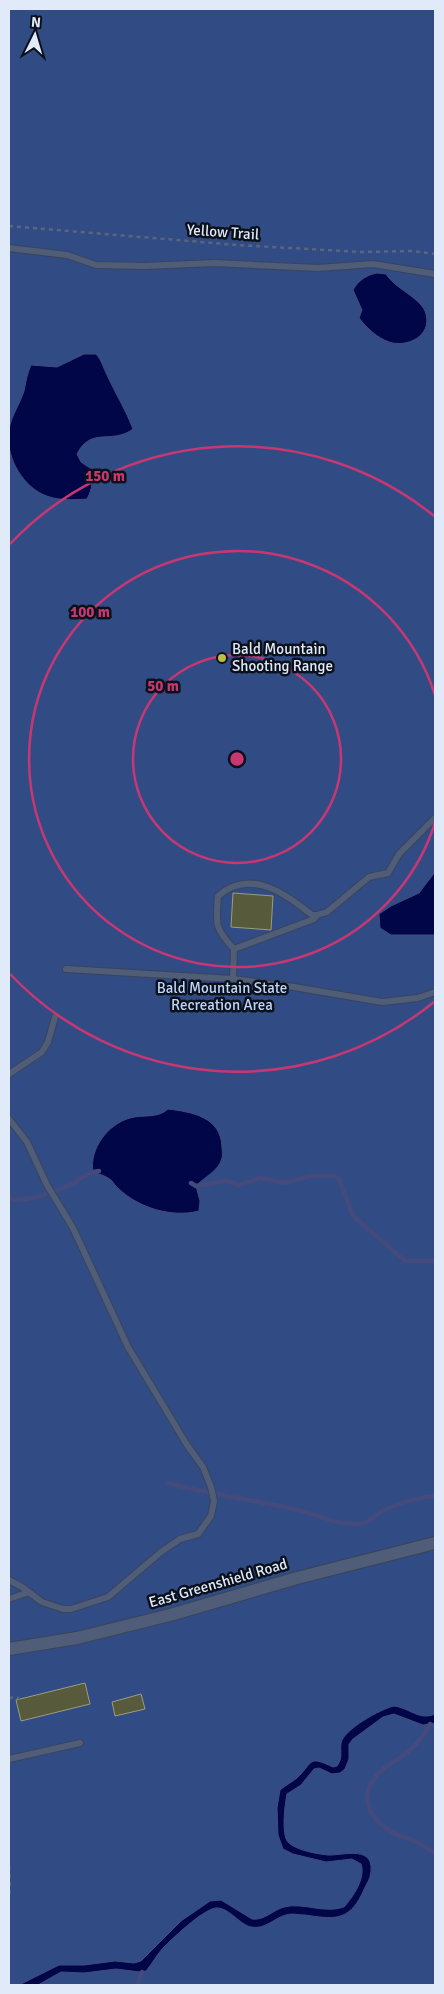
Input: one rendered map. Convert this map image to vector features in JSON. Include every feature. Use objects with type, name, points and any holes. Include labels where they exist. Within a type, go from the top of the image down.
[{"type":"street","name":"East Greenshield Road","points":[[9,1649],[86,1636],[297,1578],[435,1543]]},
{"type":"lane","points":[[9,248],[67,255],[96,265],[144,266],[215,263],[318,268],[373,264],[435,274]]},
{"type":"lane","points":[[234,949],[314,919],[327,912],[369,877],[388,873],[399,854],[435,818]]},
{"type":"lane","points":[[233,979],[234,949],[221,936],[216,922],[218,896],[228,887],[240,884],[262,885],[284,894],[312,915],[317,916]]},
{"type":"lane","points":[[66,969],[233,979],[382,1002],[418,998],[435,992]]},
{"type":"lane","points":[[9,1074],[42,1052],[48,1042],[55,1017]]},
{"type":"lane","points":[[9,1119],[27,1142],[47,1185],[73,1228],[128,1348],[187,1445],[203,1467],[211,1487],[214,1502],[211,1516],[198,1534],[180,1539],[161,1552],[108,1598],[71,1609],[63,1609],[42,1602],[9,1580]]},
{"type":"lane","points":[[9,1599],[29,1592]]},
{"type":"lane","points":[[9,1759],[80,1743]]},
{"type":"path","name":"Yellow Trail","points":[[9,226],[237,245],[435,254]]},
{"type":"path","points":[[9,1698],[16,1697],[20,1700]]},
{"type":"path","points":[[9,1866],[9,1895]]},
{"type":"green space","name":"Bald Mountain State Recreation Area","points":[[9,9],[435,9],[435,1985],[9,1985]]},
{"type":"shaded area","points":[[377,273],[386,274],[424,308],[427,322],[425,328],[422,334],[410,342],[396,343],[380,338],[359,318],[362,310],[353,290],[363,279]]},
{"type":"shaded area","points":[[84,354],[96,354],[100,359],[133,429],[117,436],[95,438],[83,446],[77,454],[81,462],[90,468],[91,472],[91,488],[87,499],[53,498],[34,489],[27,483],[16,467],[9,449],[10,425],[24,391],[31,365],[57,367]]},
{"type":"shaded area","points":[[435,872],[435,935],[391,935],[380,928],[379,914],[391,906],[419,893]]},
{"type":"shaded area","points":[[168,1109],[195,1114],[204,1118],[217,1129],[220,1137],[222,1158],[220,1163],[215,1170],[196,1186],[200,1201],[199,1211],[178,1213],[156,1210],[127,1196],[112,1181],[93,1172],[94,1155],[97,1146],[114,1126],[130,1118],[155,1115]]},
{"type":"shaded area","points":[[394,1706],[424,1716],[435,1714],[435,1723],[423,1725],[394,1714],[383,1717],[349,1744],[349,1759],[345,1769],[340,1773],[332,1774],[319,1768],[314,1769],[301,1785],[287,1794],[284,1819],[285,1833],[291,1845],[318,1854],[350,1853],[364,1855],[369,1859],[371,1866],[370,1877],[357,1903],[351,1910],[345,1914],[332,1917],[288,1914],[261,1927],[251,1927],[227,1911],[217,1908],[212,1909],[193,1921],[162,1949],[146,1971],[116,1969],[84,1973],[61,1972],[38,1985],[19,1985],[59,1965],[84,1965],[115,1961],[134,1963],[141,1961],[181,1921],[210,1901],[221,1900],[252,1919],[264,1917],[280,1908],[291,1906],[329,1909],[344,1907],[355,1893],[360,1881],[362,1875],[361,1864],[352,1859],[326,1862],[293,1854],[283,1849],[278,1835],[277,1808],[280,1790],[297,1778],[312,1762],[319,1761],[333,1767],[337,1766],[341,1758],[341,1743],[349,1732],[372,1715]]},
{"type":"building","points":[[233,893],[273,896],[271,930],[231,927]]},
{"type":"building","points":[[85,1683],[90,1704],[21,1721],[16,1700]]},
{"type":"building","points":[[141,1694],[145,1709],[115,1716],[112,1702]]},
{"type":"waterway","points":[[9,1199],[32,1198],[48,1194],[70,1185],[87,1174],[99,1171]]},
{"type":"waterway","points":[[191,1183],[196,1186],[226,1181],[239,1185],[260,1178],[285,1183],[309,1176],[334,1176],[339,1179],[353,1216],[405,1261],[435,1261]]},
{"type":"waterway","points":[[168,1483],[298,1510],[350,1524],[362,1524],[384,1510],[403,1503],[435,1496]]},
{"type":"waterway","points":[[430,1724],[424,1735],[412,1748],[384,1768],[375,1777],[370,1786],[368,1803],[376,1819],[384,1827],[435,1853]]},
{"type":"waterway","points":[[137,1985],[142,1972]]},
{"type":"place","name":"Bald Mountain Shooting Range","points":[[222,658]]}]
